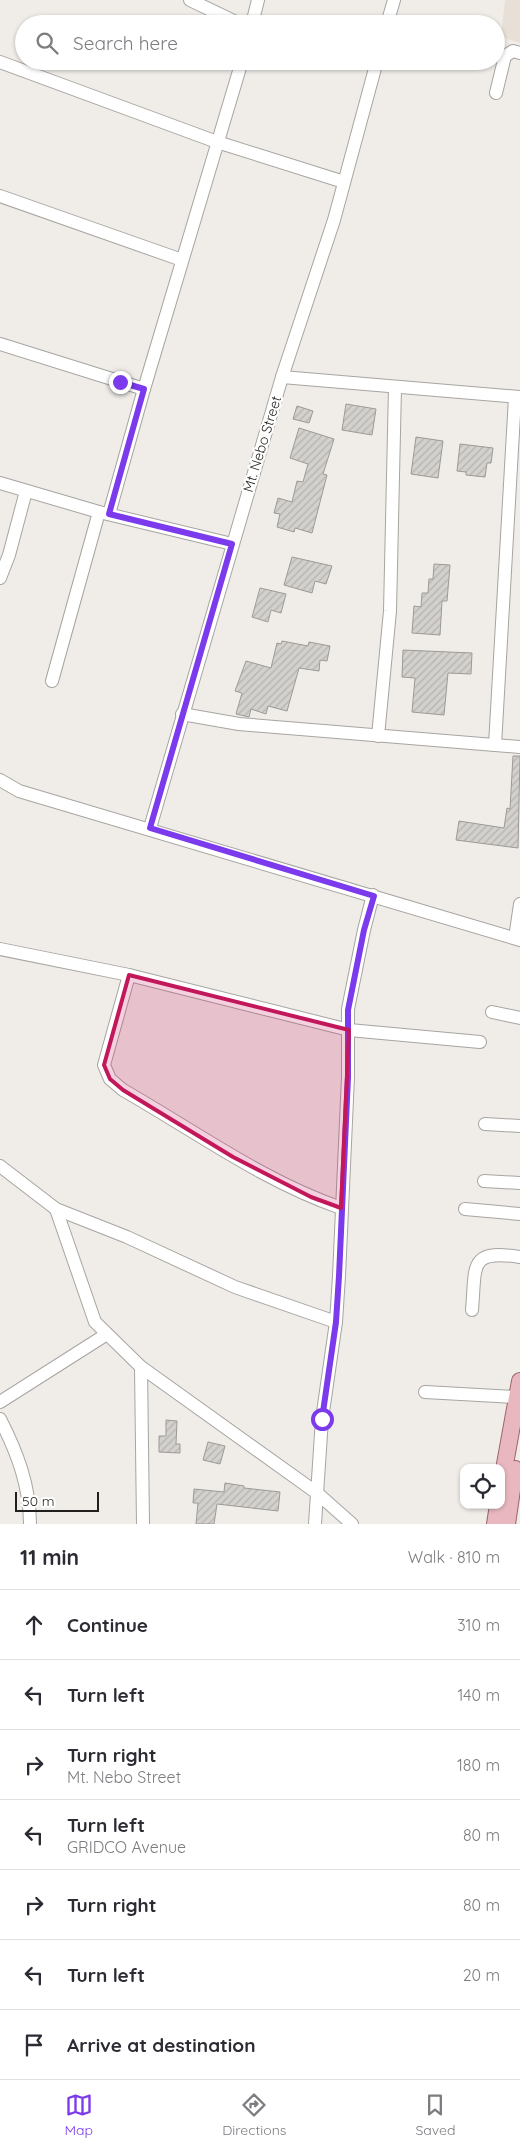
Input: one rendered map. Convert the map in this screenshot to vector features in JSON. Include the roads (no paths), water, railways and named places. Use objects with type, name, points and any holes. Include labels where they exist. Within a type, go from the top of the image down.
[{"type":"main road","points":[[505,1464],[520,1381]]},
{"type":"main road","points":[[507,1524],[520,1431]]},
{"type":"main road","points":[[495,1524],[497,1509]]},
{"type":"street","points":[[190,0],[221,15]]},
{"type":"street","points":[[254,15],[258,0]]},
{"type":"street","points":[[390,15],[394,0]]},
{"type":"street","points":[[505,56],[513,51],[520,53]]},
{"type":"street","points":[[0,62],[15,68]]},
{"type":"street","points":[[22,70],[217,142],[344,182]]},
{"type":"street","points":[[52,681],[144,389],[240,70]]},
{"type":"street","name":"Mt. Nebo Street","points":[[150,828],[282,376],[334,220],[375,70]]},
{"type":"street","points":[[496,93],[502,70]]},
{"type":"street","points":[[0,196],[182,260]]},
{"type":"street","points":[[0,344],[144,389]]},
{"type":"street","points":[[282,376],[518,397],[495,745]]},
{"type":"street","points":[[378,736],[390,611],[395,387]]},
{"type":"street","points":[[0,483],[104,513],[232,544]]},
{"type":"street","points":[[0,578],[9,555],[26,491]]},
{"type":"street","points":[[182,714],[239,724],[520,747]]},
{"type":"street","points":[[0,780],[19,791],[150,828],[517,939],[520,904]]},
{"type":"street","points":[[0,792],[19,791]]},
{"type":"street","points":[[315,1524],[322,1419],[336,1322],[349,1030],[348,1010],[350,991],[374,896]]},
{"type":"street","points":[[0,949],[129,975],[349,1030],[480,1042]]},
{"type":"street","points":[[129,975],[104,1065],[110,1079],[123,1090],[233,1157],[311,1197],[341,1208]]},
{"type":"street","points":[[492,1012],[520,1018]]},
{"type":"street","points":[[485,1124],[520,1126]]},
{"type":"street","points":[[0,1166],[56,1210],[127,1237],[236,1287],[336,1322]]},
{"type":"street","points":[[484,1181],[520,1183]]},
{"type":"street","points":[[465,1209],[520,1214]]},
{"type":"street","points":[[56,1210],[95,1322],[141,1367],[317,1493],[352,1524]]},
{"type":"street","points":[[472,1310],[475,1277],[479,1260],[486,1255],[497,1254],[520,1257]]},
{"type":"street","points":[[0,1402],[107,1334]]},
{"type":"street","points":[[141,1367],[142,1524]]},
{"type":"street","points":[[425,1392],[516,1397]]},
{"type":"street","points":[[0,1419],[20,1461],[30,1512],[30,1524]]}]
